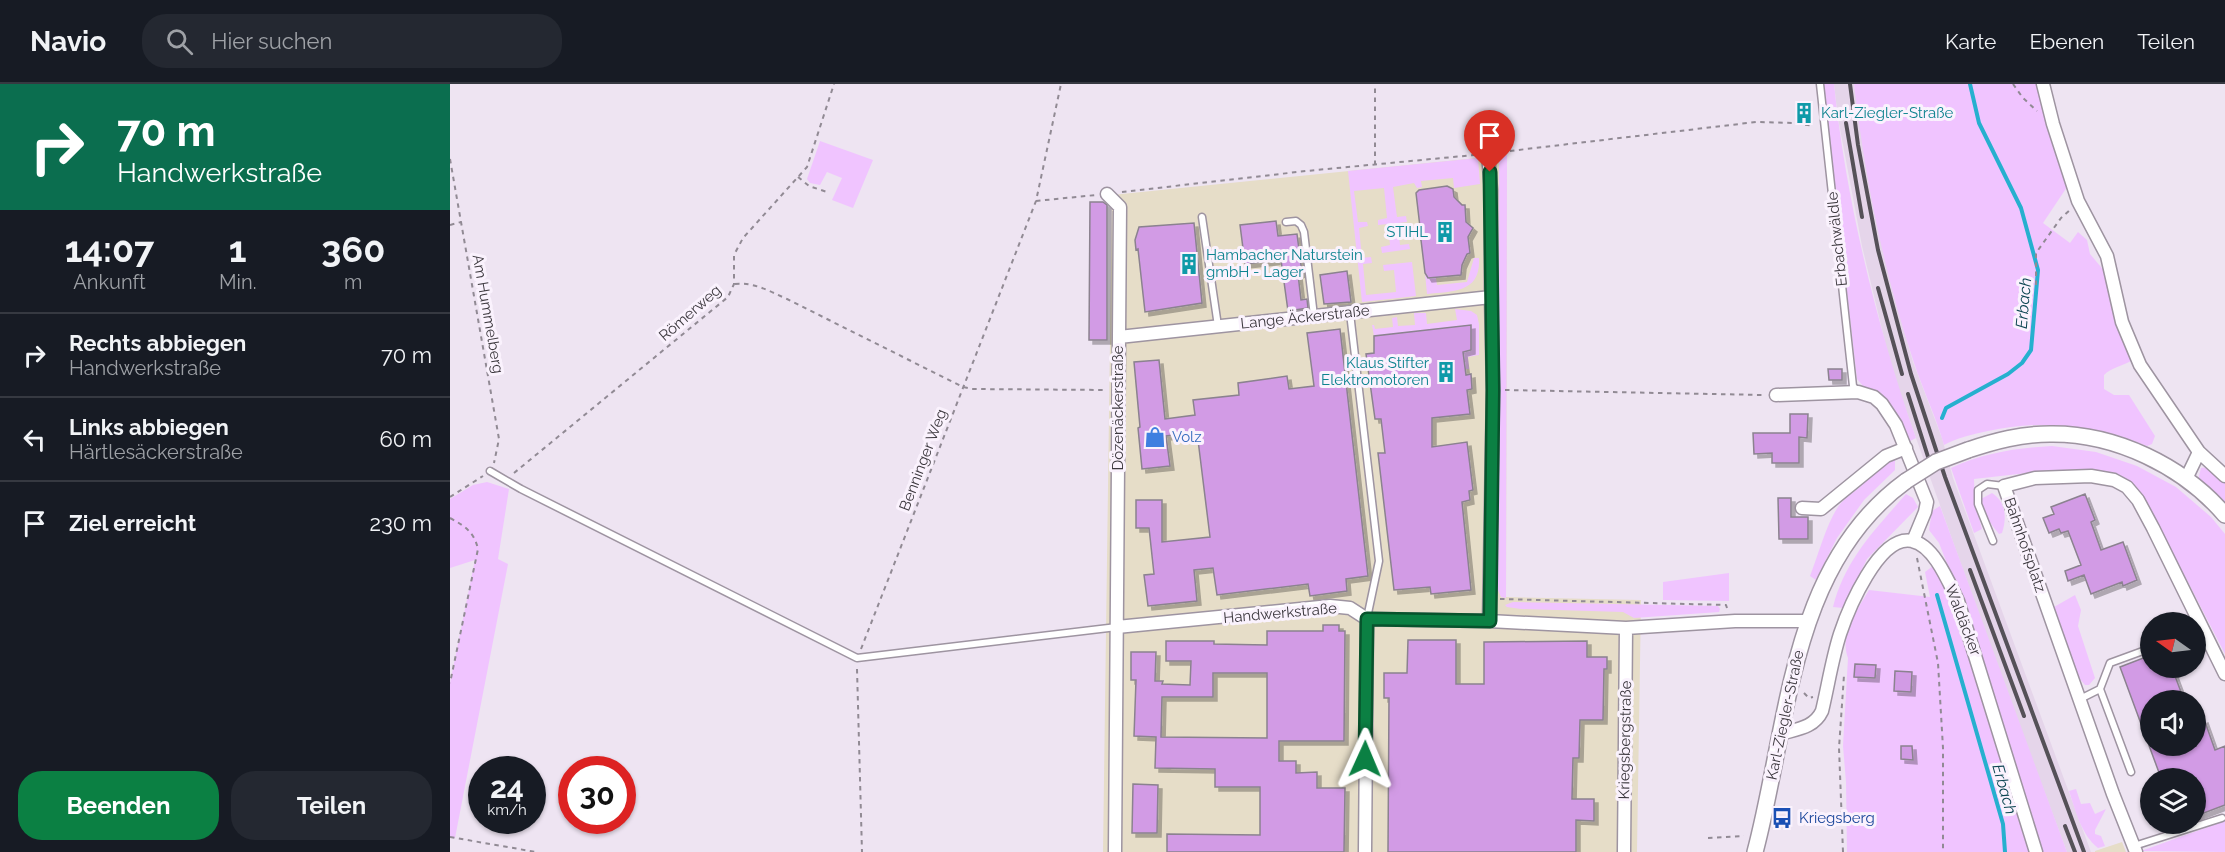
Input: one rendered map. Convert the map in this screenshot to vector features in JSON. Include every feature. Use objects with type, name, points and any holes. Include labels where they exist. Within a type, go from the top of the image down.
[{"type":"street","points":[[2043,84],[2052,124],[2078,201],[2107,256],[2122,322],[2140,365],[2199,452],[2225,476]]},
{"type":"street","points":[[1488,154],[1486,191],[1493,390],[1490,621]]},
{"type":"street","name":"Dözenäckerstraße","points":[[1107,194],[1120,207],[1117,627]]},
{"type":"street","name":"Lange Äckerstraße","points":[[1119,337],[1491,297]]},
{"type":"street","points":[[1776,395],[1858,392],[1874,397],[1882,404],[1896,425],[1927,502],[1913,541],[1902,541],[1887,549],[1873,566],[1851,605],[1839,637],[1818,719],[1810,726],[1780,734]]},
{"type":"street","name":"Karl-Ziegler-Straße","points":[[1757,845],[1790,683],[1809,621],[1825,582],[1855,532],[1875,507],[1906,481],[1936,462],[1968,450],[2020,436],[2051,434],[2078,436],[2108,442],[2159,462],[2186,479],[2225,515]]},
{"type":"street","points":[[1802,508],[1821,509],[1886,456],[1906,448]]},
{"type":"street","points":[[2186,479],[2199,452]]},
{"type":"street","name":"Bahnhofsplatz","points":[[2135,849],[2112,794],[2004,486],[2035,478],[2091,476],[2114,480],[2127,487],[2138,500],[2153,528],[2225,674]]},
{"type":"street","name":"Waldäcker","points":[[1913,541],[1928,551],[1942,569],[1958,601],[2036,852]]},
{"type":"street","name":"Handwerkstraße","points":[[1117,627],[1330,606],[1350,608],[1367,619],[1490,621],[1626,628],[1735,621],[1809,621]]},
{"type":"street","points":[[1365,852],[1367,619]]},
{"type":"street","points":[[1115,852],[1117,627]]},
{"type":"street","name":"Kriegsbergstraße","points":[[1624,852],[1626,628]]},
{"type":"lane","name":"Erbachwäldle","points":[[1820,84],[1853,386],[1858,392]]},
{"type":"lane","points":[[1202,217],[1218,327]]},
{"type":"lane","points":[[1286,222],[1296,221],[1302,225],[1314,316]]},
{"type":"lane","points":[[1350,313],[1379,561],[1367,619]]},
{"type":"lane","points":[[490,471],[857,658],[1117,627]]},
{"type":"lane","points":[[1992,541],[1978,504],[1978,490],[1987,484],[2004,486]]},
{"type":"lane","points":[[2131,772],[2100,689],[2110,663],[2140,652]]},
{"type":"lane","points":[[2080,699],[2100,689]]},
{"type":"lane","points":[[2135,849],[2222,818]]},
{"type":"path","name":"Römerweg","points":[[505,480],[728,297],[734,284],[734,255],[743,238],[807,167],[834,84]]},
{"type":"path","name":"Benninger Weg","points":[[862,852],[857,658],[1036,201],[1061,84]]},
{"type":"path","points":[[1375,84],[1375,165]]},
{"type":"path","points":[[2013,84],[2023,98]]},
{"type":"path","points":[[1036,201],[1488,154],[1756,122],[1794,123],[1824,128]]},
{"type":"path","name":"Am Hummelberg","points":[[450,159],[499,439],[496,460],[490,471]]},
{"type":"path","points":[[798,177],[809,186],[827,192]]},
{"type":"path","points":[[2036,285],[2036,253],[2061,218],[2078,201]]},
{"type":"path","points":[[450,225],[461,222]]},
{"type":"path","points":[[734,284],[747,283],[767,290],[963,387],[972,389],[1118,390]]},
{"type":"path","points":[[1493,390],[1776,395]]},
{"type":"path","points":[[450,497],[490,471]]},
{"type":"path","points":[[450,518],[466,527],[475,537],[477,549],[450,683]]},
{"type":"path","points":[[1913,541],[1938,663],[1943,748],[1943,852]]},
{"type":"path","points":[[1490,598],[1726,605],[1735,621]]},
{"type":"path","points":[[1843,852],[1839,748],[1844,664]]},
{"type":"path","points":[[1790,683],[1809,698],[1813,698],[1817,685],[1828,685]]},
{"type":"path","points":[[1708,838],[1746,836],[1757,845]]},
{"type":"path","points":[[450,837],[536,852]]},
{"type":"shaded area","points":[[1823,84],[1834,84],[1846,173],[1855,218],[1888,352],[1916,438],[1910,441],[1857,379]]},
{"type":"shaded area","points":[[1834,84],[1854,84],[1877,223],[1913,362],[1942,438],[1953,478],[2091,852],[2067,852],[1892,371],[1862,246],[1838,118]]},
{"type":"shaded area","points":[[1854,84],[2043,84],[2071,181],[2043,223],[2070,243],[2078,232],[2087,240],[2090,254],[2106,273],[2118,325],[2131,361],[2104,375],[2104,389],[2114,395],[2129,395],[2155,436],[2152,444],[2147,446],[2088,429],[2029,425],[1988,431],[1944,445],[1903,329],[1885,260],[1870,190]]},
{"type":"shaded area","points":[[820,141],[873,160],[853,208],[832,200],[842,178],[827,172],[820,185],[810,183],[807,179]]},
{"type":"shaded area","points":[[1507,155],[1506,597],[1641,600],[1637,852],[1103,852],[1112,195]]},
{"type":"shaded area","points":[[1507,155],[1506,598],[1501,597],[1498,590],[1499,156]]},
{"type":"shaded area","points":[[1478,158],[1480,184],[1454,188],[1453,178],[1421,181],[1422,187],[1417,188],[1414,183],[1393,187],[1397,217],[1406,216],[1407,222],[1398,223],[1400,245],[1409,244],[1410,249],[1382,253],[1381,247],[1390,245],[1388,224],[1378,225],[1378,220],[1387,218],[1384,188],[1354,191],[1358,222],[1367,222],[1368,226],[1359,228],[1362,258],[1371,257],[1372,263],[1363,264],[1366,295],[1396,292],[1394,270],[1384,271],[1383,265],[1412,262],[1416,296],[1362,302],[1348,171]]},
{"type":"shaded area","points":[[1474,258],[1479,258],[1478,269],[1470,284],[1455,291],[1427,294],[1425,273],[1428,278],[1436,278],[1437,285],[1467,282]]},
{"type":"shaded area","points":[[1455,309],[1471,311],[1477,315],[1479,355],[1468,357],[1469,369],[1465,369],[1463,352],[1471,325],[1374,336],[1372,325],[1375,329],[1393,327],[1392,318],[1397,317],[1398,326],[1415,325],[1414,313],[1426,313],[1427,324],[1457,320]]},
{"type":"shaded area","points":[[2052,446],[2096,452],[2137,466],[2176,487],[2211,517],[2225,534],[2225,654],[2206,617],[2206,612],[2203,612],[2155,518],[2132,487],[2066,471],[2044,471],[1974,479],[1975,503],[1982,529],[1974,533],[1951,468],[2000,452]]},
{"type":"shaded area","points":[[1895,459],[1895,470],[1864,500],[1837,538],[1816,580],[1810,576],[1828,527],[1841,503],[1877,470]]},
{"type":"shaded area","points":[[2215,466],[2225,476],[2225,505],[2198,480],[2201,468]]},
{"type":"shaded area","points":[[487,482],[509,489],[498,559],[508,564],[471,756],[468,756],[468,771],[455,838],[450,837],[450,683],[475,560],[450,568],[450,499],[473,485]]},
{"type":"shaded area","points":[[1992,493],[2003,506],[2005,516],[2002,533],[1999,534],[1987,518],[1981,499]]},
{"type":"shaded area","points":[[1906,494],[1913,498],[1918,507],[1867,559],[1843,608],[1833,607],[1845,574],[1862,546]]},
{"type":"shaded area","points":[[1940,506],[2067,852],[2041,852],[1964,607],[1939,543],[1929,530],[1932,511]]},
{"type":"shaded area","points":[[1933,566],[1956,607],[2031,852],[1847,852],[1843,746],[1848,632],[1869,590],[1930,597],[1925,572]]},
{"type":"shaded area","points":[[1729,573],[1729,601],[1663,600],[1663,582]]},
{"type":"shaded area","points":[[2075,595],[2081,610],[2078,626],[2095,678],[2089,685],[2085,685],[2079,678],[2054,607]]},
{"type":"shaded area","points":[[1513,602],[1718,606],[1720,609],[1719,612],[1634,618],[1623,612],[1521,609],[1505,605]]},
{"type":"shaded area","points":[[2076,789],[2081,804],[2090,803],[2095,814],[2106,809],[2095,830],[2095,834],[2101,836],[2105,846],[2098,848],[2083,829],[2069,791]]},
{"type":"shaded area","points":[[2225,821],[2225,852],[2141,851],[2189,834],[2206,834],[2206,828]]},
{"type":"shaded area","points":[[2122,842],[2126,852],[2095,852],[2095,851]]},
{"type":"building","name":"STIHL","points":[[1447,186],[1453,189],[1454,197],[1465,205],[1466,222],[1473,228],[1468,237],[1470,253],[1467,254],[1462,265],[1461,275],[1428,278],[1425,273],[1421,240],[1416,235],[1420,227],[1416,193],[1419,190]]},
{"type":"building","points":[[1090,202],[1103,202],[1107,205],[1107,340],[1089,340]]},
{"type":"building","points":[[1276,221],[1278,236],[1297,234],[1302,273],[1298,274],[1301,300],[1307,299],[1308,308],[1288,311],[1281,260],[1245,264],[1240,225]]},
{"type":"building","points":[[1194,223],[1202,303],[1145,312],[1135,240],[1139,227]]},
{"type":"building","points":[[1347,271],[1351,302],[1324,304],[1320,275]]},
{"type":"building","points":[[1471,325],[1471,350],[1463,352],[1466,375],[1471,374],[1472,389],[1467,390],[1470,414],[1432,418],[1432,447],[1467,442],[1473,490],[1469,491],[1470,500],[1462,502],[1471,590],[1431,594],[1430,587],[1394,590],[1378,453],[1385,453],[1381,419],[1375,419],[1366,354],[1374,353],[1374,336]]},
{"type":"building","points":[[1340,329],[1368,576],[1346,579],[1347,591],[1310,596],[1308,584],[1217,595],[1213,568],[1194,570],[1197,601],[1148,606],[1144,575],[1154,574],[1149,528],[1136,528],[1136,500],[1162,500],[1162,542],[1210,537],[1197,432],[1166,436],[1170,466],[1142,469],[1134,362],[1159,360],[1165,419],[1195,415],[1193,400],[1239,395],[1238,383],[1287,376],[1289,389],[1314,386],[1307,333]]},
{"type":"building","points":[[1828,369],[1842,369],[1842,380],[1829,380]]},
{"type":"building","points":[[1790,414],[1808,414],[1807,438],[1799,437],[1799,463],[1772,463],[1772,453],[1754,454],[1753,433],[1790,433]]},
{"type":"building","points":[[2085,494],[2095,520],[2091,522],[2101,550],[2123,542],[2137,580],[2123,586],[2122,582],[2091,594],[2084,575],[2068,581],[2065,571],[2081,565],[2068,531],[2061,533],[2059,529],[2049,533],[2043,518],[2054,514],[2051,507]]},
{"type":"building","points":[[1778,498],[1791,498],[1791,517],[1808,517],[1808,539],[1779,539]]},
{"type":"building","points":[[1323,625],[1339,625],[1339,631],[1345,631],[1344,741],[1279,741],[1279,761],[1296,761],[1296,773],[1317,772],[1317,788],[1345,788],[1344,852],[1167,852],[1167,834],[1260,835],[1260,787],[1215,787],[1215,769],[1155,768],[1156,737],[1134,736],[1136,680],[1131,680],[1131,652],[1156,652],[1155,681],[1163,681],[1162,684],[1190,685],[1191,661],[1166,661],[1166,641],[1214,641],[1214,644],[1267,645],[1267,631],[1323,631]],"holes":[[[1213,673],[1267,673],[1267,738],[1161,737],[1162,697],[1213,697]]]},
{"type":"building","points":[[1408,640],[1456,640],[1456,684],[1484,684],[1484,642],[1587,641],[1587,657],[1607,657],[1607,669],[1604,669],[1603,720],[1580,720],[1579,758],[1573,758],[1572,799],[1594,799],[1594,821],[1576,820],[1576,852],[1388,852],[1389,698],[1384,698],[1384,673],[1407,673]]},
{"type":"building","points":[[2140,659],[2140,678],[2176,678],[2180,690],[2140,690],[2140,721],[2120,667]]},
{"type":"building","points":[[1855,664],[1876,665],[1875,678],[1854,677]]},
{"type":"building","points":[[1895,671],[1912,672],[1911,692],[1894,691]]},
{"type":"building","points":[[2206,725],[2215,750],[2225,746],[2225,805],[2206,812],[2206,768],[2157,768],[2153,756],[2206,756]]},
{"type":"building","points":[[1901,746],[1912,746],[1913,760],[1901,759]]},
{"type":"building","points":[[1133,784],[1158,785],[1157,833],[1132,833]]},
{"type":"waterway","name":"Erbach","points":[[1942,418],[1946,408],[2008,374],[2022,363],[2031,350],[2038,270],[2021,208],[1979,123],[1970,84]]},
{"type":"waterway","name":"Erbach","points":[[1937,595],[2003,824],[2005,852]]},
{"type":"railway","points":[[1850,84],[1858,145],[1878,250],[1911,374],[1945,477],[2084,852]]},
{"type":"railway","points":[[1846,123],[1862,217]]},
{"type":"railway","points":[[1878,288],[1902,374]]},
{"type":"railway","points":[[1908,394],[1930,463]]},
{"type":"railway","points":[[1970,570],[2024,716]]},
{"type":"railway","points":[[2065,826],[2075,852]]},
{"type":"place","name":"Karl-Ziegler-Straße","points":[[1804,113]]},
{"type":"place","name":"STIHL","points":[[1445,232]]},
{"type":"place","name":"Hambacher Naturstein gmbH - Lager","points":[[1189,264]]},
{"type":"place","name":"Klaus Stifter Elektromotoren","points":[[1446,372]]},
{"type":"place","name":"Volz","points":[[1155,437]]},
{"type":"place","name":"Kriegsberg","points":[[1782,818]]},
{"type":"route","points":[[1365,759],[1367,619],[1490,621],[1493,390],[1490,172]]}]
